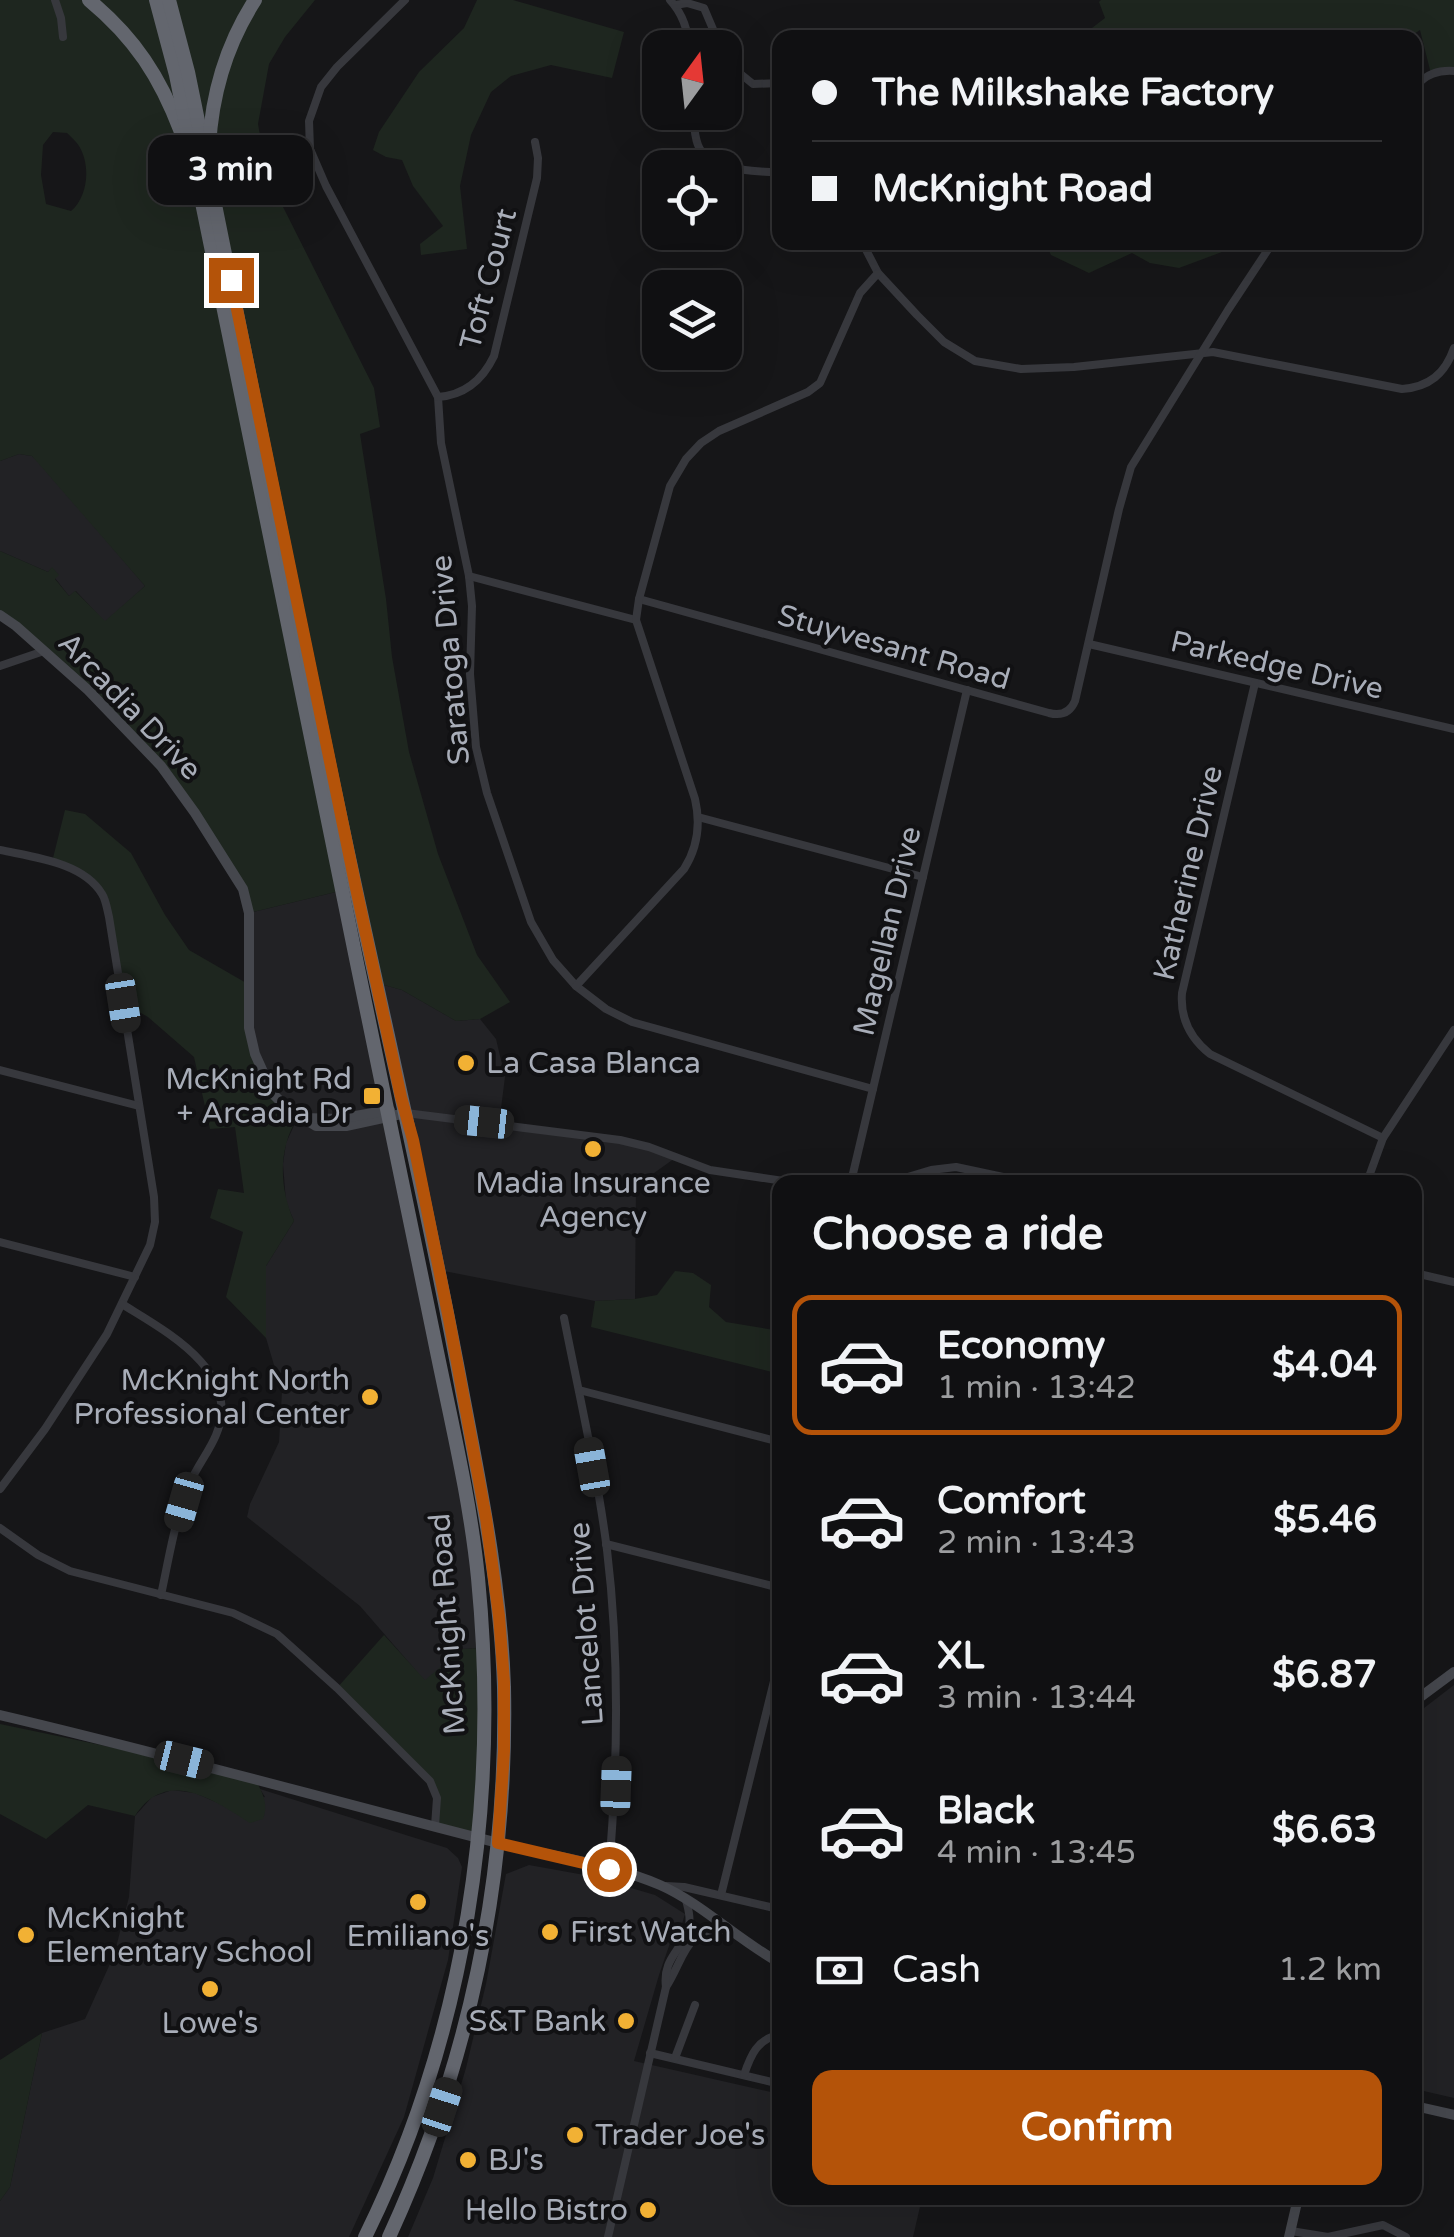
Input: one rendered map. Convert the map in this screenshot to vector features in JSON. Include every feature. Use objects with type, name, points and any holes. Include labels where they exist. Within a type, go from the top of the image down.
[{"type":"highway","points":[[88,0],[122,30],[150,66],[202,168]]},
{"type":"highway","name":"McKnight Road","points":[[156,0],[202,168],[406,1113],[486,1518],[499,1616],[504,1716],[498,1843],[482,1954],[463,2038],[431,2138],[389,2237]]},
{"type":"highway","name":"McKnight Road","points":[[169,0],[188,72],[202,168],[461,1470],[481,1614],[484,1750],[478,1837],[462,1950],[439,2046],[400,2160],[366,2237]]},
{"type":"highway","points":[[202,168],[222,65],[255,0]]},
{"type":"main road","name":"Arcadia Drive","points":[[0,615],[88,690],[161,766],[243,889],[249,913],[248,1009],[255,1054],[274,1094],[298,1117],[346,1119],[406,1113]]},
{"type":"main road","points":[[1422,1696],[1454,1672]]},
{"type":"main road","points":[[0,1715],[609,1869],[662,1886],[686,1899],[772,1958]]},
{"type":"main road","points":[[1422,2108],[1454,2115]]},
{"type":"main road","points":[[1290,2234],[1296,2205]]},
{"type":"street","points":[[56,0],[62,37]]},
{"type":"street","name":"Saratoga Drive","points":[[405,0],[336,67],[321,87],[311,110],[308,135],[326,186],[438,397],[441,443],[469,576],[470,674],[476,747],[487,793],[531,922],[553,960],[576,986],[606,1009],[632,1022],[873,1089]]},
{"type":"street","points":[[672,2],[687,30]]},
{"type":"street","points":[[672,2],[704,8],[713,30]]},
{"type":"street","points":[[1422,81],[1438,71],[1454,71]]},
{"type":"street","points":[[742,75],[753,84],[772,83]]},
{"type":"street","points":[[695,130],[696,142],[710,161],[721,166],[772,171]]},
{"type":"street","name":"Toft Court","points":[[438,397],[460,393],[483,374],[494,356],[537,178],[535,142]]},
{"type":"street","points":[[866,250],[878,273],[944,342],[974,361],[1020,368],[1074,367],[1222,353],[1402,389],[1422,386],[1439,376],[1454,348]]},
{"type":"street","points":[[1089,644],[1130,467],[1269,250]]},
{"type":"street","points":[[576,986],[684,869],[696,842],[698,817],[694,799],[636,620],[670,486],[686,459],[720,431],[818,386],[860,293],[878,273]]},
{"type":"street","points":[[469,576],[636,620]]},
{"type":"street","name":"Stuyvesant Road","points":[[639,599],[1056,715],[1063,714],[1076,701],[1089,644]]},
{"type":"street","name":"Parkedge Drive","points":[[1089,644],[1454,729]]},
{"type":"street","points":[[0,666],[44,651]]},
{"type":"street","name":"Katherine Drive","points":[[1255,683],[1182,993],[1184,1022],[1210,1054],[1383,1138]]},
{"type":"street","name":"Magellan Drive","points":[[853,1175],[967,690]]},
{"type":"street","points":[[698,817],[923,877]]},
{"type":"street","points":[[0,850],[61,865],[84,876],[102,893],[140,1106],[155,1222],[150,1245],[108,1334],[0,1489]]},
{"type":"street","points":[[1370,1175],[1383,1138],[1454,1030]]},
{"type":"street","points":[[0,1070],[140,1106]]},
{"type":"street","points":[[406,1113],[620,1140],[710,1170],[772,1179]]},
{"type":"street","points":[[916,1175],[944,1167],[996,1175]]},
{"type":"street","points":[[0,1242],[134,1277]]},
{"type":"street","points":[[1422,1275],[1454,1282]]},
{"type":"street","points":[[122,1304],[202,1360],[214,1380],[219,1399],[217,1434],[187,1490],[161,1595]]},
{"type":"street","name":"Lancelot Drive","points":[[564,1318],[606,1544],[616,1660],[618,1724],[609,1869]]},
{"type":"street","points":[[578,1390],[772,1440]]},
{"type":"street","points":[[0,1528],[38,1555],[70,1571],[249,1619],[278,1634],[426,1776],[436,1798],[435,1826]]},
{"type":"street","points":[[606,1544],[772,1586]]},
{"type":"street","points":[[721,1895],[772,1689]]},
{"type":"street","points":[[662,1886],[684,1887],[772,1908]]},
{"type":"street","points":[[666,1987],[668,1964],[690,1924],[686,1899]]},
{"type":"street","points":[[608,2237],[666,1987],[690,1943],[708,1931],[729,1931]]},
{"type":"street","points":[[674,2058],[695,2005]]},
{"type":"street","points":[[744,2076],[754,2049],[772,2036]]},
{"type":"street","points":[[650,2052],[772,2082]]},
{"type":"street","points":[[1290,2234],[1328,2236],[1383,2225],[1406,2237]]},
{"type":"shaded area","points":[[0,0],[156,0],[344,890],[249,913],[195,813],[88,690],[0,615],[0,551],[48,572],[52,567],[59,575],[55,579],[69,596],[75,591],[105,621],[145,586],[32,456],[19,454],[0,461]],"holes":[[[53,132],[67,133],[79,146],[86,171],[81,198],[71,211],[46,204],[41,175],[43,145]]]},
{"type":"shaded area","points":[[169,0],[315,0],[269,64],[258,124],[267,175],[374,388],[380,427],[360,434],[409,752],[438,854],[477,955],[510,1002],[480,1019],[456,1021],[402,990],[377,983]]},
{"type":"shaded area","points":[[477,0],[513,0],[624,32],[612,78],[551,65],[511,76],[491,92],[471,135],[460,186],[467,249],[421,255],[420,244],[443,226],[413,186],[402,160],[373,150],[379,132],[419,72],[464,28]]},
{"type":"shaded area","points":[[1454,0],[1454,71],[1431,74],[1422,30],[1089,30],[1105,18],[1099,2]]},
{"type":"shaded area","points":[[1048,250],[1227,250],[1179,268],[1150,263],[1132,253],[1089,273],[1051,255]]},
{"type":"shaded area","points":[[19,454],[32,456],[42,465],[145,586],[105,622],[76,591],[69,596],[52,568],[48,572],[0,551],[0,461]]},
{"type":"shaded area","points":[[65,810],[85,814],[131,853],[189,950],[248,984],[248,1009],[264,1075],[298,1117],[287,1142],[283,1168],[285,1195],[294,1221],[266,1266],[266,1338],[226,1297],[243,1232],[210,1218],[218,1189],[244,1193],[235,1127],[210,1129],[194,1057],[148,1017],[123,1003],[109,917],[94,884],[52,862]]},
{"type":"shaded area","points":[[344,890],[461,1470],[483,1648],[462,1649],[425,1681],[360,1606],[247,1517],[279,1442],[282,1392],[266,1338],[266,1266],[294,1221],[286,1202],[283,1164],[286,1143],[298,1117],[288,1109],[255,1054],[249,913]]},
{"type":"shaded area","points":[[377,983],[402,990],[456,1021],[480,1019],[496,1039],[505,1077],[499,1124],[620,1140],[675,1158],[636,1186],[635,1299],[595,1301],[439,1270]]},
{"type":"shaded area","points":[[675,1271],[693,1273],[711,1285],[709,1307],[726,1322],[772,1330],[772,1372],[591,1327],[595,1301],[657,1295]]},
{"type":"shaded area","points":[[384,1635],[425,1680],[462,1649],[483,1648],[478,1837],[435,1826],[433,1786],[337,1688]]},
{"type":"shaded area","points":[[1454,1685],[1454,2098],[1422,2091],[1422,1710]]},
{"type":"shaded area","points":[[0,1724],[254,1777],[265,1803],[263,1819],[250,1823],[206,1798],[176,1791],[161,1793],[135,1816],[88,1805],[46,1839],[0,1814]]},
{"type":"shaded area","points":[[260,1789],[447,1848],[462,1867],[448,1960],[404,2117],[349,2237],[0,2237],[0,2201],[10,2187],[42,2033],[85,2019],[114,1955],[129,1897],[135,1816],[152,1797],[172,1790],[195,1793],[218,1803],[265,1797]]},
{"type":"shaded area","points":[[529,1865],[590,1876],[655,1895],[685,1914],[670,1943],[634,2061],[772,2092],[772,2205],[920,2205],[913,2237],[408,2237],[433,2178],[466,2068],[506,1874]]},
{"type":"shaded area","points":[[42,2033],[10,2187],[0,2201],[0,2060]]},
{"type":"place","name":"La Casa Blanca","points":[[466,1063]]},
{"type":"place","name":"McKnight Rd + Arcadia Dr","points":[[372,1096]]},
{"type":"place","name":"Madia Insurance Agency","points":[[593,1149]]},
{"type":"place","name":"McKnight North Professional Center","points":[[370,1397]]},
{"type":"place","name":"Emiliano's","points":[[418,1902]]},
{"type":"place","name":"First Watch","points":[[550,1932]]},
{"type":"place","name":"McKnight Elementary School","points":[[26,1935]]},
{"type":"place","name":"Lowe's","points":[[210,1989]]},
{"type":"place","name":"S&T Bank","points":[[626,2021]]},
{"type":"place","name":"Trader Joe's","points":[[575,2135]]},
{"type":"place","name":"BJ's","points":[[468,2160]]},
{"type":"place","name":"Hello Bistro","points":[[648,2210]]},
{"type":"route","points":[[231,280],[356,888],[413,1140],[486,1518],[504,1682],[498,1843],[609,1869]]}]
